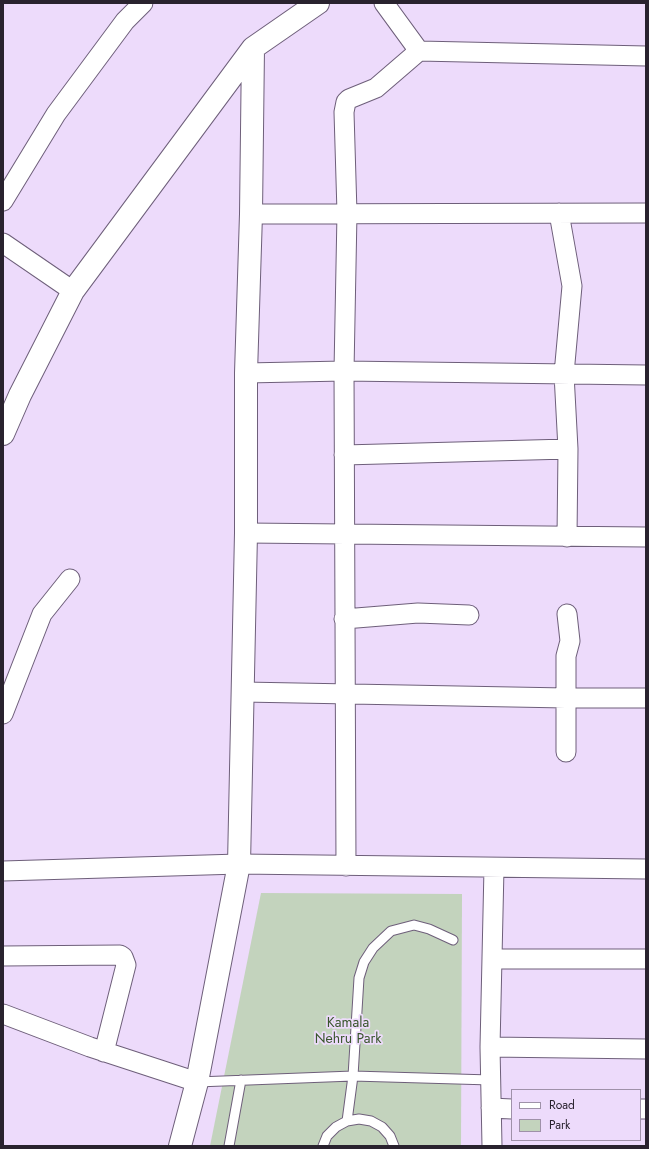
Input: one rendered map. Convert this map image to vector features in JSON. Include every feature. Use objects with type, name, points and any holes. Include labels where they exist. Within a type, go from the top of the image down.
[{"type":"street","points":[[3,200],[56,114],[125,21],[143,3]]},
{"type":"street","points":[[3,434],[20,396],[73,291],[253,48],[318,3]]},
{"type":"street","points":[[384,3],[418,51]]},
{"type":"street","points":[[180,1146],[197,1082],[239,864],[246,533],[246,373],[251,214],[253,48]]},
{"type":"street","points":[[346,866],[344,693],[344,371],[347,213],[344,112],[346,102],[355,96],[369,92],[376,88],[418,51],[646,56]]},
{"type":"street","points":[[251,214],[646,212]]},
{"type":"street","points":[[559,213],[572,286],[564,374],[568,448],[567,537]]},
{"type":"street","points":[[3,243],[73,291]]},
{"type":"street","points":[[246,373],[344,371],[646,374]]},
{"type":"street","points":[[344,455],[568,448]]},
{"type":"street","points":[[246,533],[646,538]]},
{"type":"street","points":[[3,714],[42,614],[70,579]]},
{"type":"street","points":[[344,619],[418,613],[469,615]]},
{"type":"street","points":[[566,752],[566,656],[570,641],[567,614]]},
{"type":"street","points":[[242,692],[646,698]]},
{"type":"street","points":[[3,871],[239,864],[646,869]]},
{"type":"street","points":[[492,1146],[490,1047],[494,868]]},
{"type":"street","points":[[3,956],[120,955],[123,957],[126,965],[104,1052]]},
{"type":"street","points":[[492,960],[646,959]]},
{"type":"street","points":[[3,1014],[104,1052],[197,1082]]},
{"type":"street","points":[[490,1047],[646,1049]]},
{"type":"street","points":[[492,1108],[511,1108]]},
{"type":"lane","points":[[347,1121],[353,1076],[359,978],[364,962],[373,948],[391,931],[414,925],[430,929],[453,940]]},
{"type":"lane","points":[[197,1082],[353,1076],[491,1080]]},
{"type":"lane","points":[[230,1146],[240,1080]]},
{"type":"lane","points":[[323,1146],[327,1136],[336,1127],[347,1121],[359,1119],[371,1121],[382,1128],[390,1136],[394,1146]]},
{"type":"green space","name":"Kamala Nehru Park","points":[[261,893],[462,894],[461,1146],[210,1146]]}]
